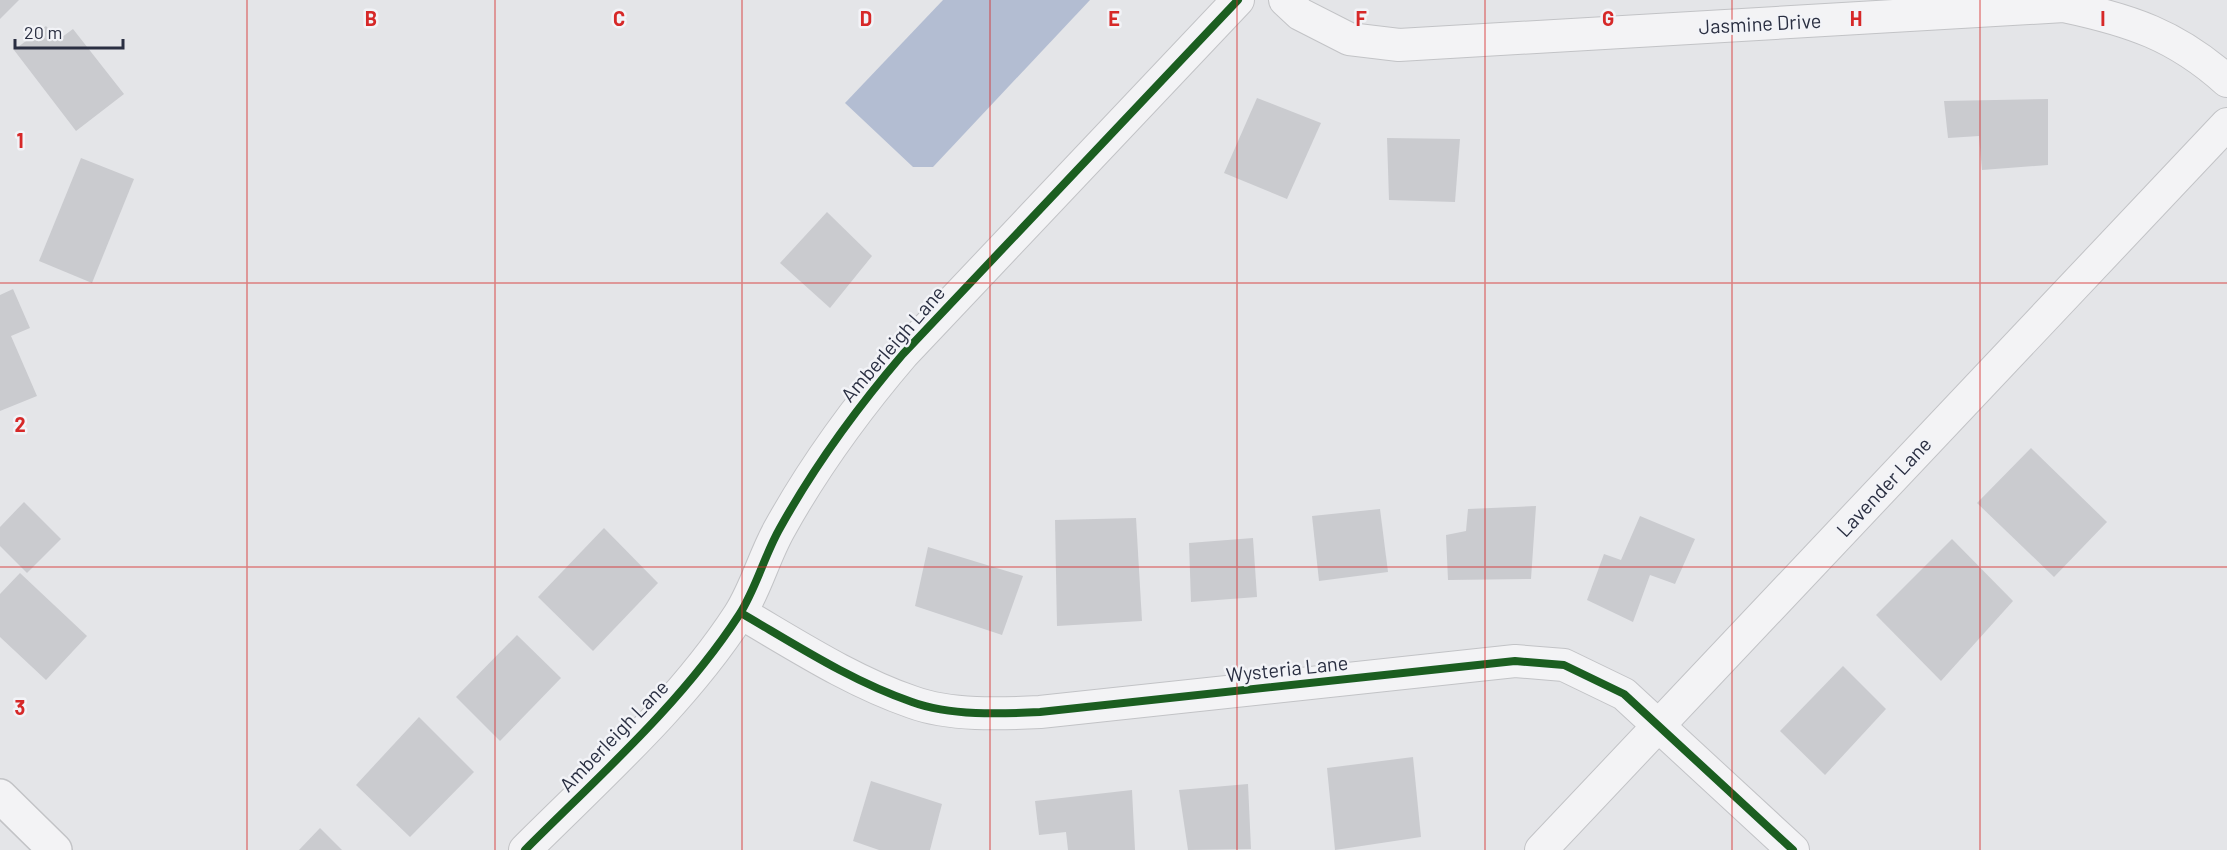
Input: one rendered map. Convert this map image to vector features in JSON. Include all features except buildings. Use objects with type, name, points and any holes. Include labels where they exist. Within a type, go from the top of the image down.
[{"type":"street","name":"Amberleigh Lane","points":[[525,850],[662,713],[703,666],[741,613],[779,530],[824,453],[861,404],[903,354],[1238,0]]},
{"type":"street","name":"Jasmine Drive","points":[[1286,0],[1300,14],[1349,39],[1399,45],[2064,6],[2118,18],[2172,40],[2227,81]]},
{"type":"street","name":"Lavender Lane","points":[[1541,850],[2227,124]]},
{"type":"street","name":"Wysteria Lane","points":[[741,613],[836,668],[914,703],[985,715],[1040,712],[1515,661],[1564,665],[1624,693],[1793,850]]},
{"type":"street","points":[[0,796],[55,850]]},
{"type":"water","points":[[943,0],[1090,0],[933,167],[913,167],[845,103]]},
{"type":"cycle path","points":[[525,850],[666,709],[716,648],[745,605],[774,539],[807,482],[853,417],[903,354],[1238,0]]},
{"type":"cycle path","points":[[741,613],[824,662],[867,684],[927,707],[959,712],[1040,712],[1515,661],[1564,665],[1624,694],[1793,850]]}]
